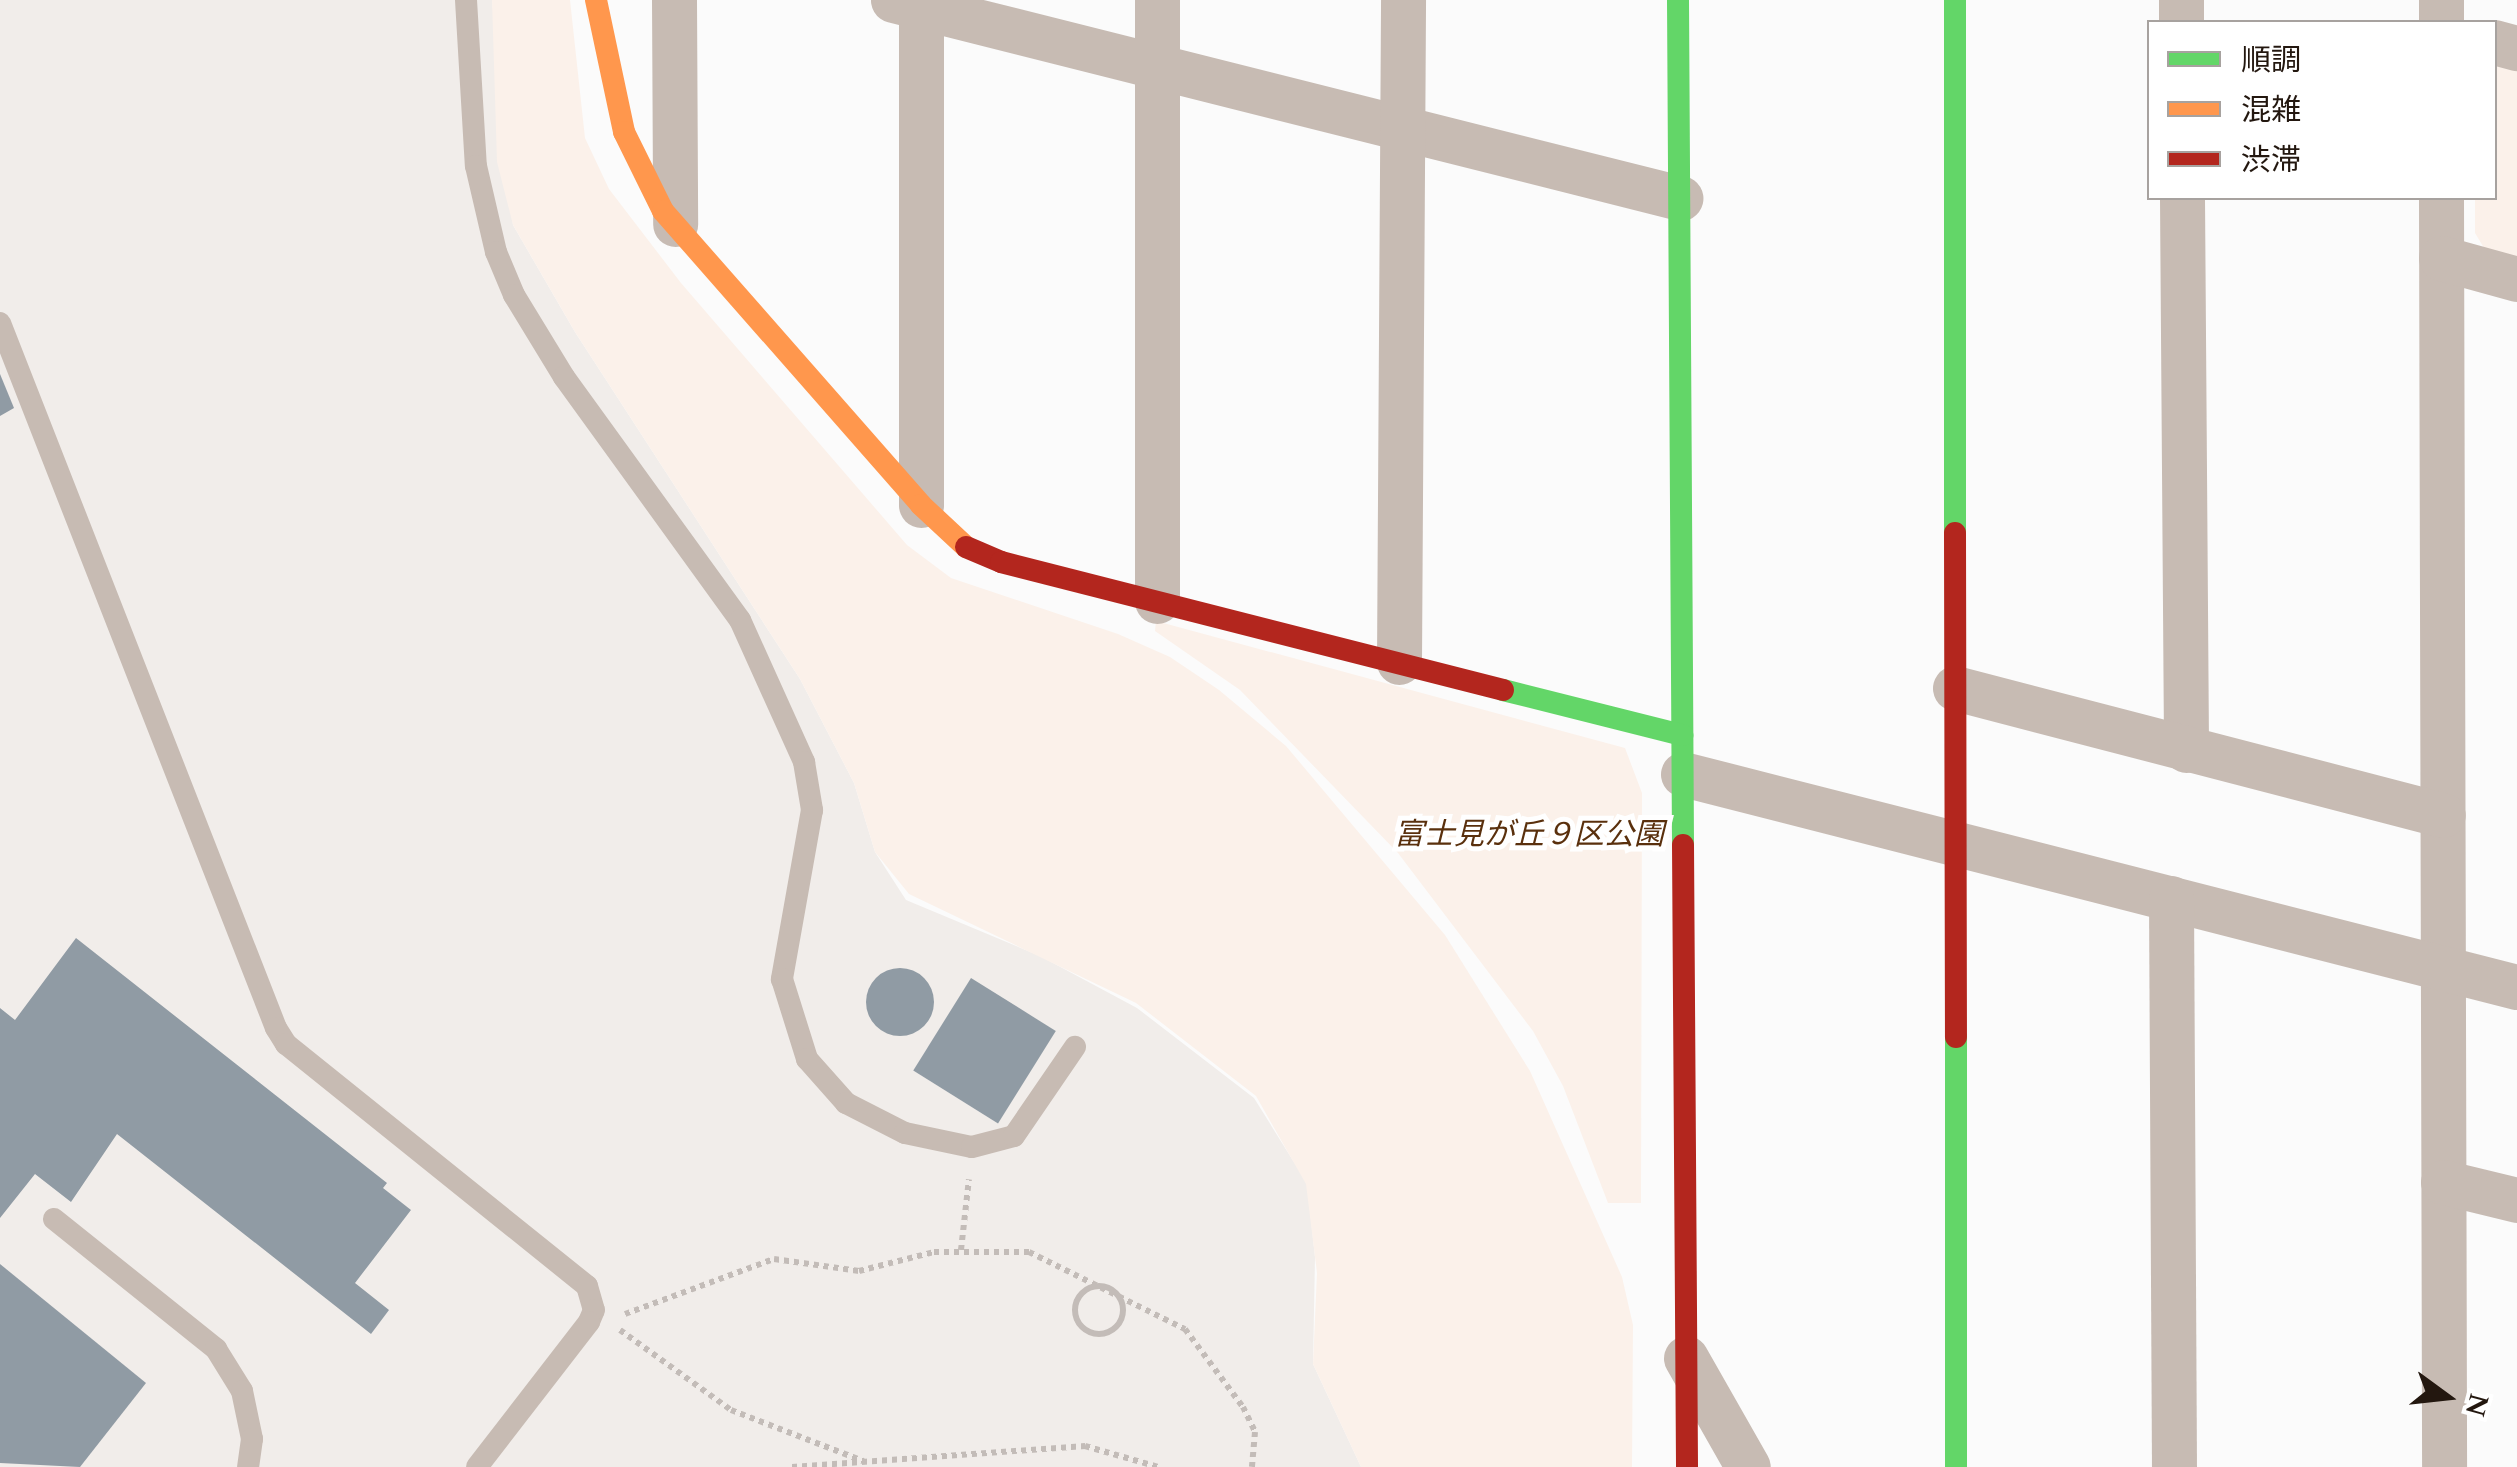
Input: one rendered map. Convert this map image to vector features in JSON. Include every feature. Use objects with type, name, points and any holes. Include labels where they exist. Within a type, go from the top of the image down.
[{"type":"street","points":[[596,0],[624,132],[645,181],[674,224],[921,506],[978,554],[1399,662],[1956,844],[2517,987]]},
{"type":"street","points":[[674,0],[674,224]]},
{"type":"street","points":[[1157,601],[1158,0]]},
{"type":"street","points":[[1399,662],[1403,0]]},
{"type":"street","points":[[1678,0],[1687,1467]]},
{"type":"street","points":[[1955,0],[1956,1467]]},
{"type":"street","points":[[921,506],[911,2],[1158,70],[1680,198]]},
{"type":"street","points":[[2182,200],[2186,750]]},
{"type":"street","points":[[2441,200],[2444,1467]]},
{"type":"street","points":[[2441,258],[2517,279]]},
{"type":"street","points":[[1954,688],[2442,815]]},
{"type":"street","points":[[2171,898],[2174,1467]]},
{"type":"street","points":[[2444,1182],[2517,1200]]},
{"type":"street","points":[[1686,1358],[1748,1467]]},
{"type":"lane","points":[[466,0],[476,166],[496,252],[514,296],[564,377],[740,620],[804,762],[812,810],[782,979],[785,1006],[806,1059],[860,1110],[905,1133],[972,1148],[1014,1136],[1075,1047]]},
{"type":"lane","points":[[0,323],[276,1028],[300,1055],[587,1286],[594,1310],[476,1467]]},
{"type":"lane","points":[[54,1220],[216,1350],[242,1391],[252,1439],[248,1467]]},
{"type":"path","points":[[961,1250],[970,1172]]},
{"type":"path","points":[[594,1310],[647,1311],[774,1260],[860,1271],[961,1250],[1029,1252],[1166,1316],[1196,1342],[1255,1432],[1252,1467]]},
{"type":"path","points":[[1108,1286],[1120,1296],[1121,1321],[1108,1333],[1088,1332],[1079,1324],[1075,1303],[1083,1292],[1108,1286]]},
{"type":"path","points":[[594,1310],[731,1410],[868,1463]]},
{"type":"path","points":[[792,1467],[1086,1446],[1158,1467]]},
{"type":"shaded area","points":[[0,0],[492,0],[513,225],[575,332],[800,679],[854,783],[875,852],[906,900],[1040,956],[1137,1008],[1254,1098],[1307,1183],[1315,1257],[1313,1364],[1361,1467],[0,1467]]},
{"type":"green space","points":[[492,0],[570,0],[585,138],[609,189],[681,283],[907,545],[951,578],[1118,634],[1170,657],[1219,690],[1286,746],[1445,935],[1530,1071],[1622,1277],[1633,1325],[1632,1467],[1361,1467],[1313,1364],[1317,1273],[1306,1184],[1256,1096],[1136,1003],[909,894],[875,852],[854,783],[800,679],[575,332],[513,225],[497,162]]},
{"type":"green space","points":[[2497,62],[2517,66],[2517,260],[2484,248],[2475,233],[2475,200],[2497,200]]},
{"type":"green space","name":"富士見が丘９区公園","points":[[1156,621],[1625,748],[1642,793],[1641,1203],[1608,1203],[1563,1086],[1533,1031],[1398,853],[1240,690],[1155,631]]},
{"type":"building","points":[[0,374],[14,408],[0,416]]},
{"type":"building","points":[[76,938],[387,1183],[383,1188],[411,1210],[355,1283],[389,1310],[371,1334],[117,1134],[71,1202],[35,1174],[0,1218],[0,1008],[15,1020]]},
{"type":"building","points":[[900,968],[913,970],[924,978],[932,989],[932,1015],[924,1026],[913,1034],[900,1036],[887,1034],[876,1026],[868,1015],[866,1002],[868,989],[876,978],[887,970]]},
{"type":"building","points":[[971,978],[1056,1031],[998,1123],[913,1070]]},
{"type":"building","points":[[0,1264],[146,1383],[80,1467],[0,1463]]},
{"type":"traffic: fast","points":[[1678,0],[1683,845]]},
{"type":"traffic: fast","points":[[1955,0],[1955,533]]},
{"type":"traffic: fast","points":[[1503,690],[1682,735]]},
{"type":"traffic: fast","points":[[1956,1037],[1956,1467]]},
{"type":"traffic: slow","points":[[596,0],[624,132],[663,211],[921,505],[966,547]]},
{"type":"traffic: jam","points":[[1955,533],[1956,1037]]},
{"type":"traffic: jam","points":[[966,547],[1001,562],[1503,690]]},
{"type":"traffic: jam","points":[[1683,845],[1687,1467]]}]
